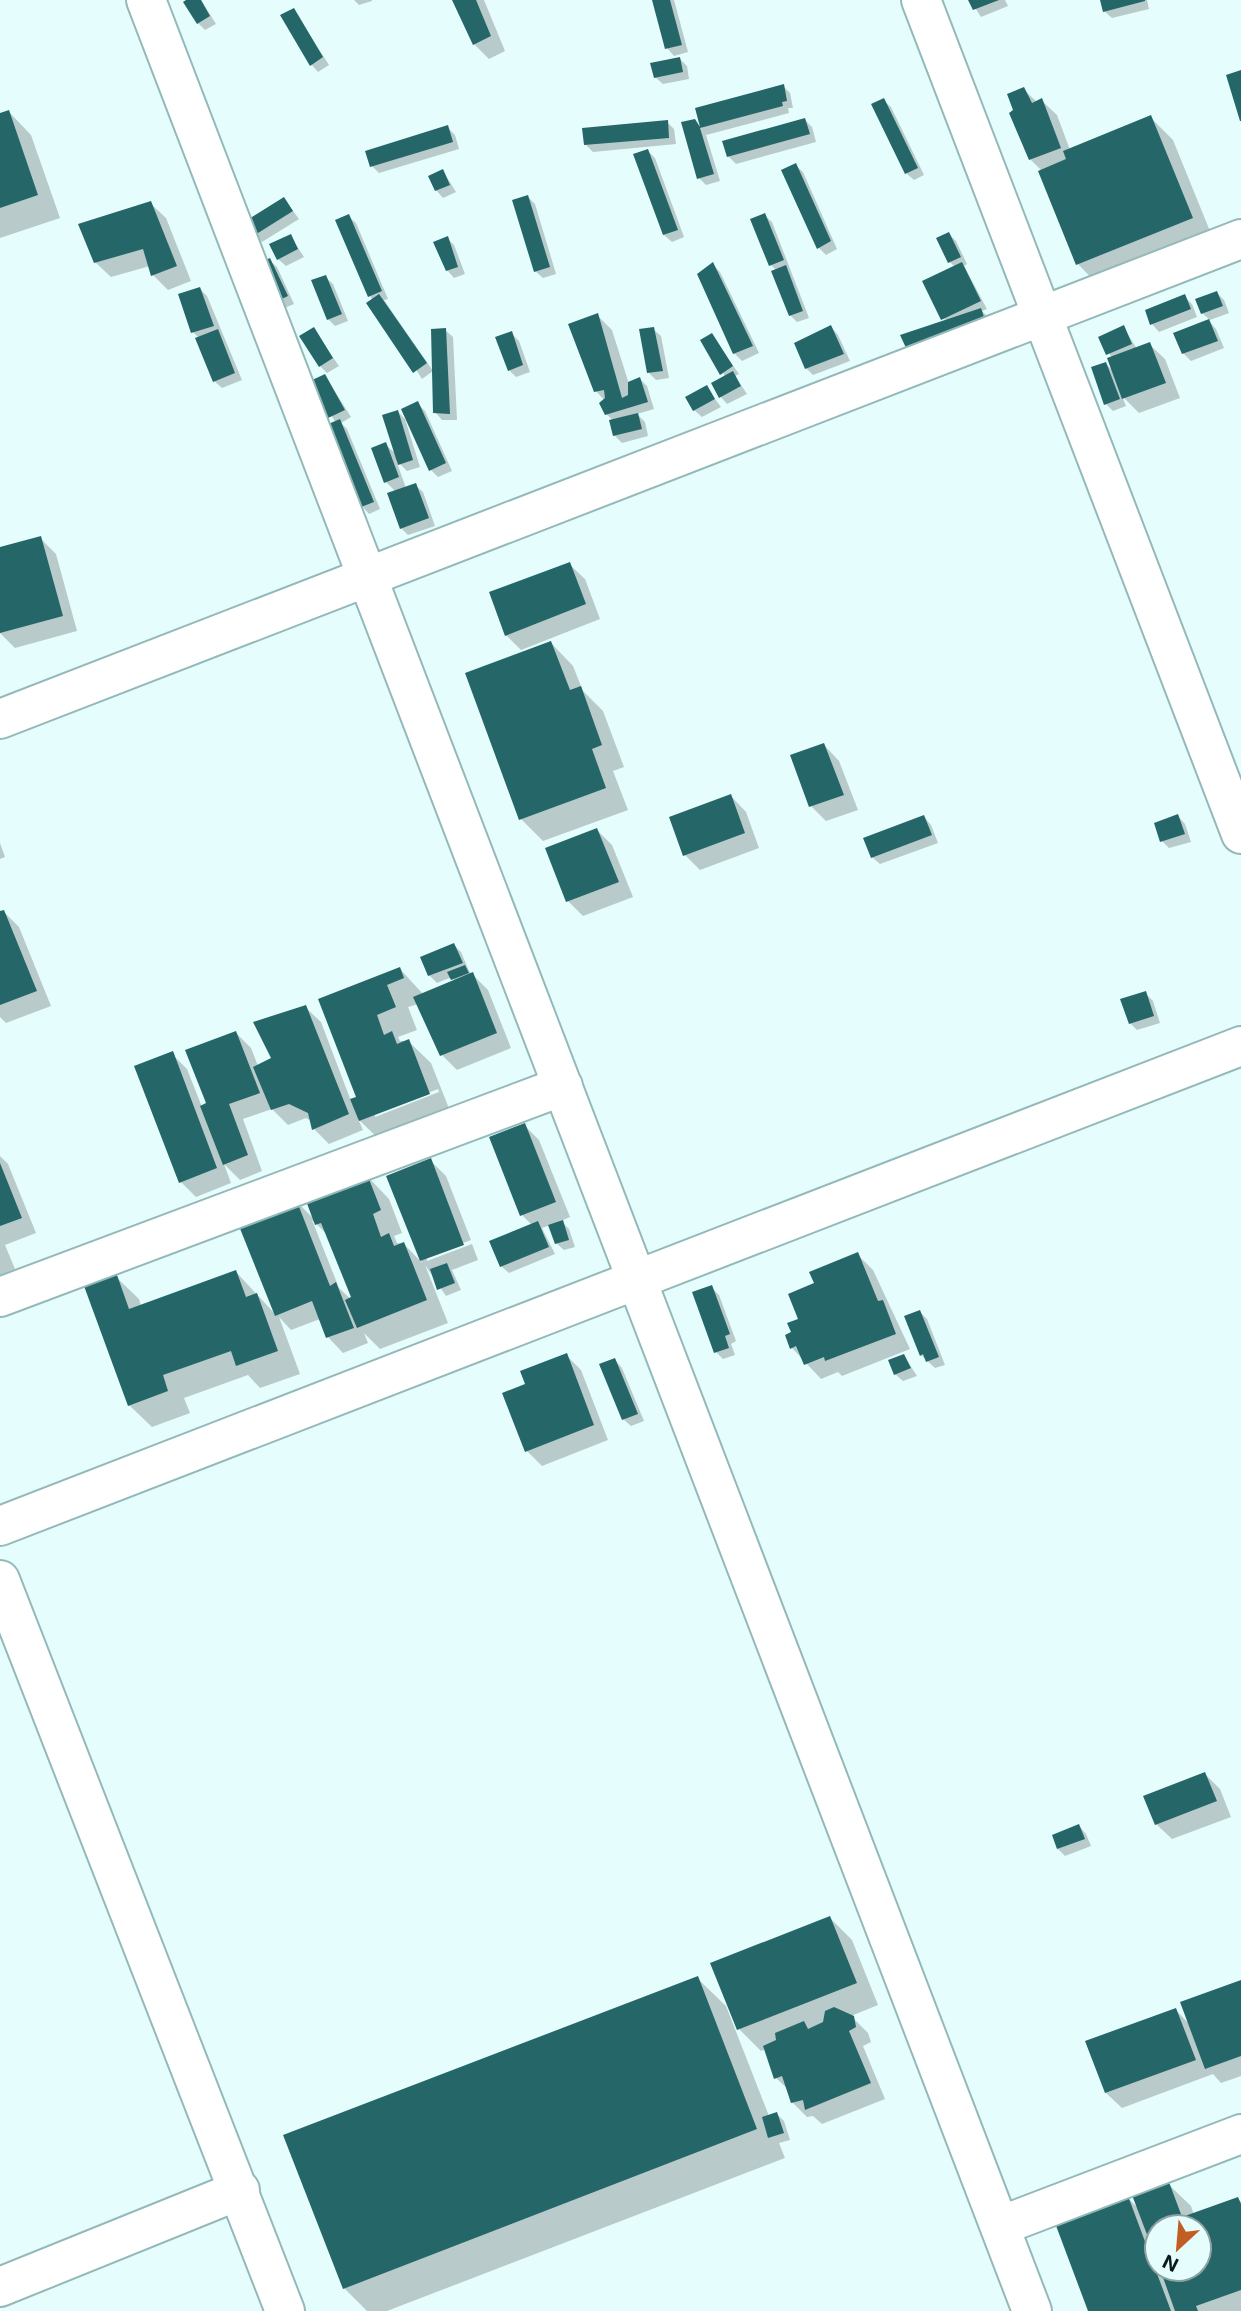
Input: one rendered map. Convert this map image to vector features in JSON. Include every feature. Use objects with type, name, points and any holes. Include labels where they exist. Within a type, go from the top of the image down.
[{"type":"street","points":[[146,0],[1032,2311]]},
{"type":"street","points":[[920,0],[1241,834]]},
{"type":"street","points":[[0,719],[1241,239]]},
{"type":"street","points":[[0,1526],[1241,1046]]},
{"type":"street","points":[[0,1297],[563,1086]]},
{"type":"street","points":[[0,1580],[285,2311]]},
{"type":"street","points":[[1000,2226],[1241,2134]]},
{"type":"street","points":[[0,2287],[240,2190]]},
{"type":"building","points":[[201,0],[210,16],[197,24],[183,2]]},
{"type":"building","points":[[452,0],[476,0],[491,36],[473,45]]},
{"type":"building","points":[[652,0],[670,0],[682,45],[665,49]]},
{"type":"building","points":[[968,0],[999,0],[973,10]]},
{"type":"building","points":[[1100,0],[1145,0],[1145,1],[1103,12]]},
{"type":"building","points":[[294,8],[323,57],[310,66],[280,15]]},
{"type":"building","points":[[680,57],[683,72],[654,78],[650,63]]},
{"type":"building","points":[[1241,70],[1241,121],[1240,121],[1226,75]]},
{"type":"building","points":[[784,84],[787,101],[782,102],[783,106],[700,128],[714,174],[697,179],[681,122],[695,119],[700,127],[695,108]]},
{"type":"building","points":[[1024,87],[1032,103],[1042,98],[1061,148],[1029,160],[1009,113],[1013,110],[1007,94]]},
{"type":"building","points":[[884,98],[918,168],[905,174],[871,104]]},
{"type":"building","points":[[9,110],[38,195],[0,208],[0,113]]},
{"type":"building","points":[[1151,115],[1193,218],[1076,265],[1038,171],[1066,159],[1063,151]]},
{"type":"building","points":[[805,118],[810,134],[727,157],[722,141]]},
{"type":"building","points":[[668,120],[669,138],[584,145],[582,128]]},
{"type":"building","points":[[448,125],[453,142],[370,167],[365,151]]},
{"type":"building","points":[[648,149],[678,230],[663,235],[633,154]]},
{"type":"building","points":[[796,163],[831,241],[817,249],[781,170]]},
{"type":"building","points":[[443,169],[450,185],[435,191],[428,176]]},
{"type":"building","points":[[528,195],[550,267],[534,272],[512,200]]},
{"type":"building","points":[[284,197],[293,211],[253,236],[244,222]]},
{"type":"building","points":[[151,201],[177,266],[151,276],[143,249],[94,263],[78,224]]},
{"type":"building","points":[[765,213],[784,260],[769,266],[750,219]]},
{"type":"building","points":[[349,214],[382,291],[368,297],[335,220]]},
{"type":"building","points":[[949,232],[961,257],[948,263],[936,238]]},
{"type":"building","points":[[291,234],[298,249],[277,260],[269,244]]},
{"type":"building","points":[[448,236],[458,267],[446,271],[433,242]]},
{"type":"building","points":[[270,258],[288,296],[273,303],[255,265]]},
{"type":"building","points":[[713,262],[753,346],[733,354],[697,274]]},
{"type":"building","points":[[962,262],[981,301],[941,320],[922,281]]},
{"type":"building","points":[[786,265],[803,311],[789,316],[771,271]]},
{"type":"building","points":[[326,275],[342,314],[327,320],[311,280]]},
{"type":"building","points":[[200,287],[214,326],[191,333],[178,294]]},
{"type":"building","points":[[1217,291],[1223,306],[1201,314],[1195,299]]},
{"type":"building","points":[[379,294],[427,363],[413,373],[366,303]]},
{"type":"building","points":[[1185,294],[1191,309],[1150,325],[1145,310]]},
{"type":"building","points":[[981,308],[986,323],[907,350],[900,335]]},
{"type":"building","points":[[598,313],[622,398],[628,395],[628,382],[640,377],[648,402],[605,415],[599,403],[605,398],[604,390],[594,392],[568,324]]},
{"type":"building","points":[[1209,319],[1218,341],[1182,354],[1173,333]]},
{"type":"building","points":[[831,325],[844,354],[805,369],[794,343]]},
{"type":"building","points":[[1124,325],[1132,344],[1106,355],[1098,337]]},
{"type":"building","points":[[314,327],[333,358],[319,367],[299,336]]},
{"type":"building","points":[[654,327],[663,371],[647,373],[639,329]]},
{"type":"building","points":[[446,328],[450,414],[433,413],[431,329]]},
{"type":"building","points":[[218,329],[235,373],[213,382],[195,338]]},
{"type":"building","points":[[512,331],[523,365],[508,371],[495,337]]},
{"type":"building","points":[[712,333],[733,366],[720,375],[700,340]]},
{"type":"building","points":[[1150,342],[1166,383],[1122,399],[1107,358]]},
{"type":"building","points":[[1106,362],[1120,399],[1104,405],[1091,367]]},
{"type":"building","points":[[733,371],[741,386],[719,398],[711,383]]},
{"type":"building","points":[[325,374],[345,410],[328,418],[308,382]]},
{"type":"building","points":[[707,385],[715,399],[693,411],[685,397]]},
{"type":"building","points":[[418,401],[446,463],[429,471],[401,409]]},
{"type":"building","points":[[398,410],[413,460],[398,465],[382,415]]},
{"type":"building","points":[[638,413],[642,429],[613,436],[609,420]]},
{"type":"building","points":[[340,419],[374,502],[361,507],[326,425]]},
{"type":"building","points":[[386,442],[399,477],[384,483],[371,448]]},
{"type":"building","points":[[416,483],[429,518],[400,529],[387,493]]},
{"type":"building","points":[[41,536],[63,616],[0,633],[0,547]]},
{"type":"building","points":[[570,562],[586,604],[505,636],[489,592]]},
{"type":"building","points":[[551,641],[570,690],[581,686],[602,745],[592,749],[606,788],[519,820],[465,673]]},
{"type":"building","points":[[824,743],[844,795],[809,807],[790,755]]},
{"type":"building","points":[[731,794],[745,833],[683,856],[669,817]]},
{"type":"building","points":[[1178,814],[1185,834],[1160,842],[1154,823]]},
{"type":"building","points":[[924,815],[932,835],[871,858],[863,838]]},
{"type":"building","points":[[597,828],[619,882],[566,902],[545,848]]},
{"type":"building","points":[[4,910],[37,991],[0,1005],[0,911]]},
{"type":"building","points":[[454,943],[463,963],[428,976],[420,957]]},
{"type":"building","points":[[465,965],[469,973],[451,980],[447,972]]},
{"type":"building","points":[[400,967],[404,978],[387,985],[396,1007],[377,1015],[384,1035],[392,1031],[397,1044],[409,1039],[430,1094],[359,1121],[350,1099],[356,1097],[318,999]]},
{"type":"building","points":[[473,972],[497,1033],[440,1056],[413,997]]},
{"type":"building","points":[[1146,991],[1154,1016],[1129,1024],[1120,999]]},
{"type":"building","points":[[306,1005],[349,1114],[312,1130],[308,1113],[289,1104],[271,1110],[253,1067],[271,1058],[253,1022]]},
{"type":"building","points":[[236,1031],[260,1093],[229,1104],[248,1155],[223,1165],[200,1106],[206,1103],[185,1050]]},
{"type":"building","points":[[173,1051],[217,1168],[179,1183],[134,1066]]},
{"type":"building","points":[[525,1123],[556,1202],[520,1216],[489,1137]]},
{"type":"building","points":[[431,1158],[464,1245],[420,1261],[386,1176]]},
{"type":"building","points":[[0,1163],[22,1218],[0,1226]]},
{"type":"building","points":[[367,1174],[381,1210],[373,1214],[381,1237],[389,1233],[394,1246],[404,1242],[427,1300],[357,1328],[345,1300],[351,1297],[321,1223],[315,1225],[305,1198]]},
{"type":"building","points":[[296,1199],[330,1286],[336,1282],[354,1328],[326,1338],[312,1301],[275,1316],[237,1221]]},
{"type":"building","points":[[563,1220],[569,1240],[555,1244],[548,1225]]},
{"type":"building","points":[[538,1221],[549,1247],[500,1267],[489,1241]]},
{"type":"building","points":[[858,1252],[878,1301],[883,1300],[896,1334],[825,1361],[824,1357],[804,1365],[796,1346],[790,1349],[785,1335],[791,1332],[787,1323],[798,1319],[788,1294],[814,1283],[809,1272]]},
{"type":"building","points":[[447,1263],[455,1283],[437,1290],[430,1269]]},
{"type":"building","points":[[236,1270],[246,1297],[257,1293],[278,1351],[236,1366],[231,1351],[163,1375],[168,1391],[128,1406],[84,1286],[117,1275],[129,1309]]},
{"type":"building","points":[[712,1285],[730,1334],[725,1336],[729,1348],[714,1353],[692,1292]]},
{"type":"building","points":[[920,1310],[939,1357],[926,1362],[923,1354],[920,1356],[904,1316]]},
{"type":"building","points":[[567,1353],[594,1425],[525,1452],[502,1393],[525,1384],[520,1371]]},
{"type":"building","points":[[904,1354],[911,1368],[894,1375],[888,1360]]},
{"type":"building","points":[[615,1358],[638,1414],[622,1420],[599,1364]]},
{"type":"building","points":[[1205,1772],[1217,1801],[1155,1825],[1143,1796]]},
{"type":"building","points":[[1079,1824],[1085,1839],[1057,1849],[1052,1835]]},
{"type":"building","points":[[830,1916],[857,1983],[737,2030],[710,1963]]},
{"type":"building","points":[[698,1976],[757,2129],[343,2289],[283,2135]]},
{"type":"building","points":[[1241,1980],[1241,2056],[1205,2069],[1180,2002]]},
{"type":"building","points":[[834,2007],[854,2016],[856,2027],[849,2031],[871,2083],[805,2110],[803,2100],[791,2103],[782,2076],[774,2079],[763,2046],[776,2040],[775,2033],[804,2021],[808,2029],[823,2022],[825,2011]]},
{"type":"building","points":[[1176,2008],[1196,2060],[1105,2093],[1085,2041]]},
{"type":"building","points":[[777,2112],[784,2133],[768,2138],[762,2117]]},
{"type":"building","points":[[1169,2182],[1181,2213],[1143,2213],[1143,2224],[1132,2195]]},
{"type":"building","points":[[1128,2196],[1143,2236],[1143,2283],[1161,2283],[1171,2311],[1088,2311],[1055,2223]]},
{"type":"building","points":[[1238,2197],[1241,2204],[1241,2290],[1196,2306],[1198,2311],[1175,2311],[1165,2283],[1213,2283],[1213,2213],[1193,2213]]}]
